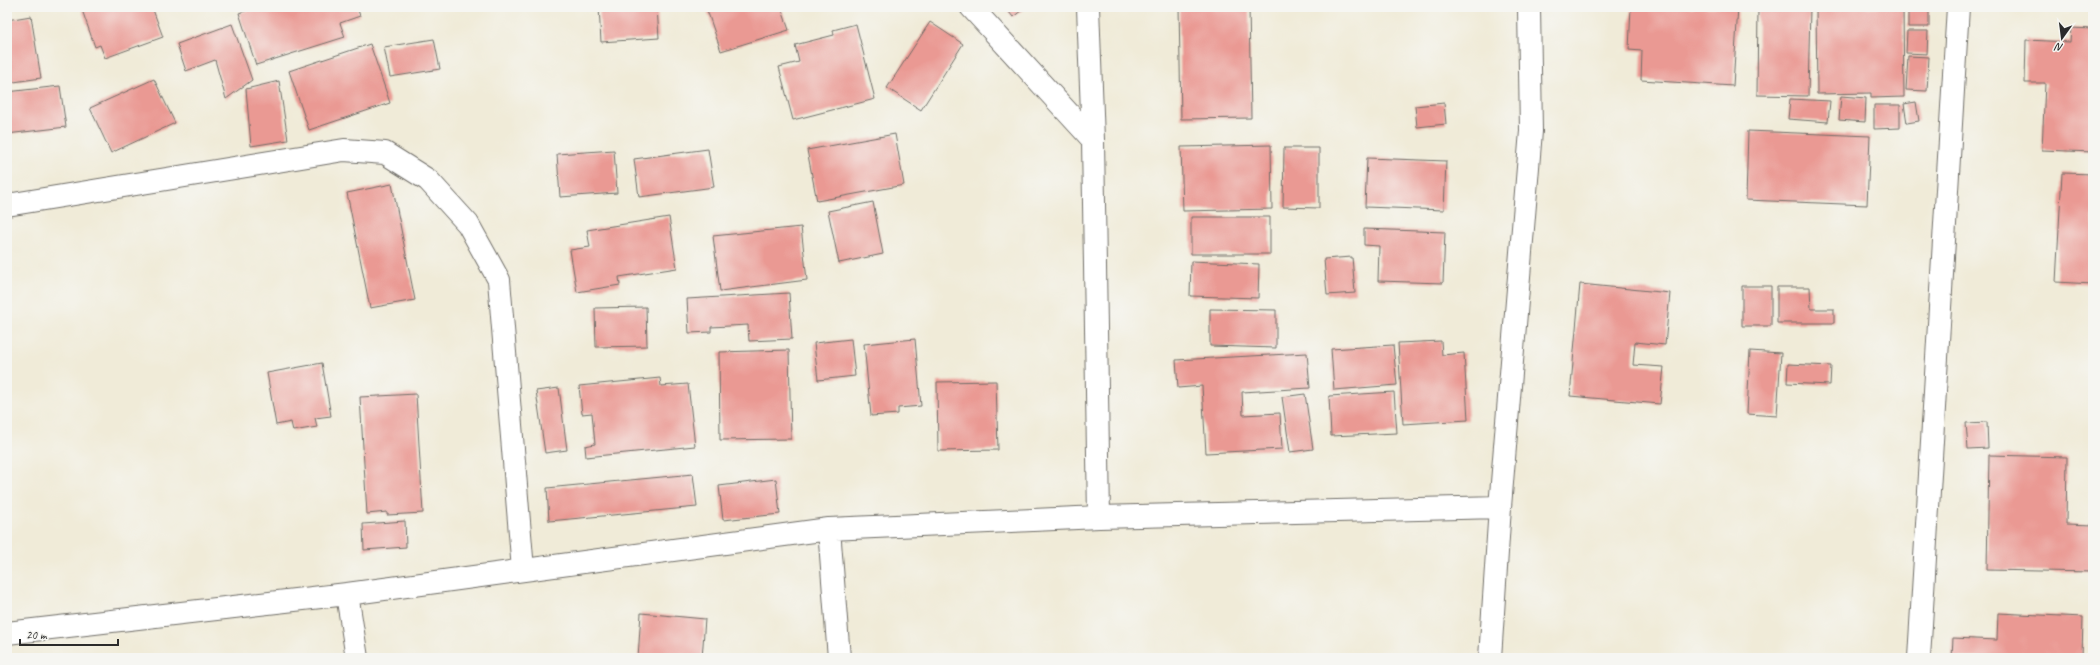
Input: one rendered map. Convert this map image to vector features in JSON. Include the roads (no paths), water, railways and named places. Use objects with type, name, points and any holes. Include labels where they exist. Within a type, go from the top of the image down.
[{"type":"street","points":[[971,7],[1093,140]]},
{"type":"street","points":[[1088,7],[1093,140],[1099,517]]},
{"type":"street","points":[[1490,658],[1500,507],[1531,131],[1530,7]]},
{"type":"street","points":[[1919,658],[1958,7]]},
{"type":"street","points":[[7,205],[344,150],[385,153],[428,180],[468,224],[499,280],[523,570]]},
{"type":"street","points":[[7,633],[347,594],[829,529],[1099,517],[1500,507]]},
{"type":"street","points":[[829,529],[839,658]]},
{"type":"street","points":[[347,594],[357,658]]}]
